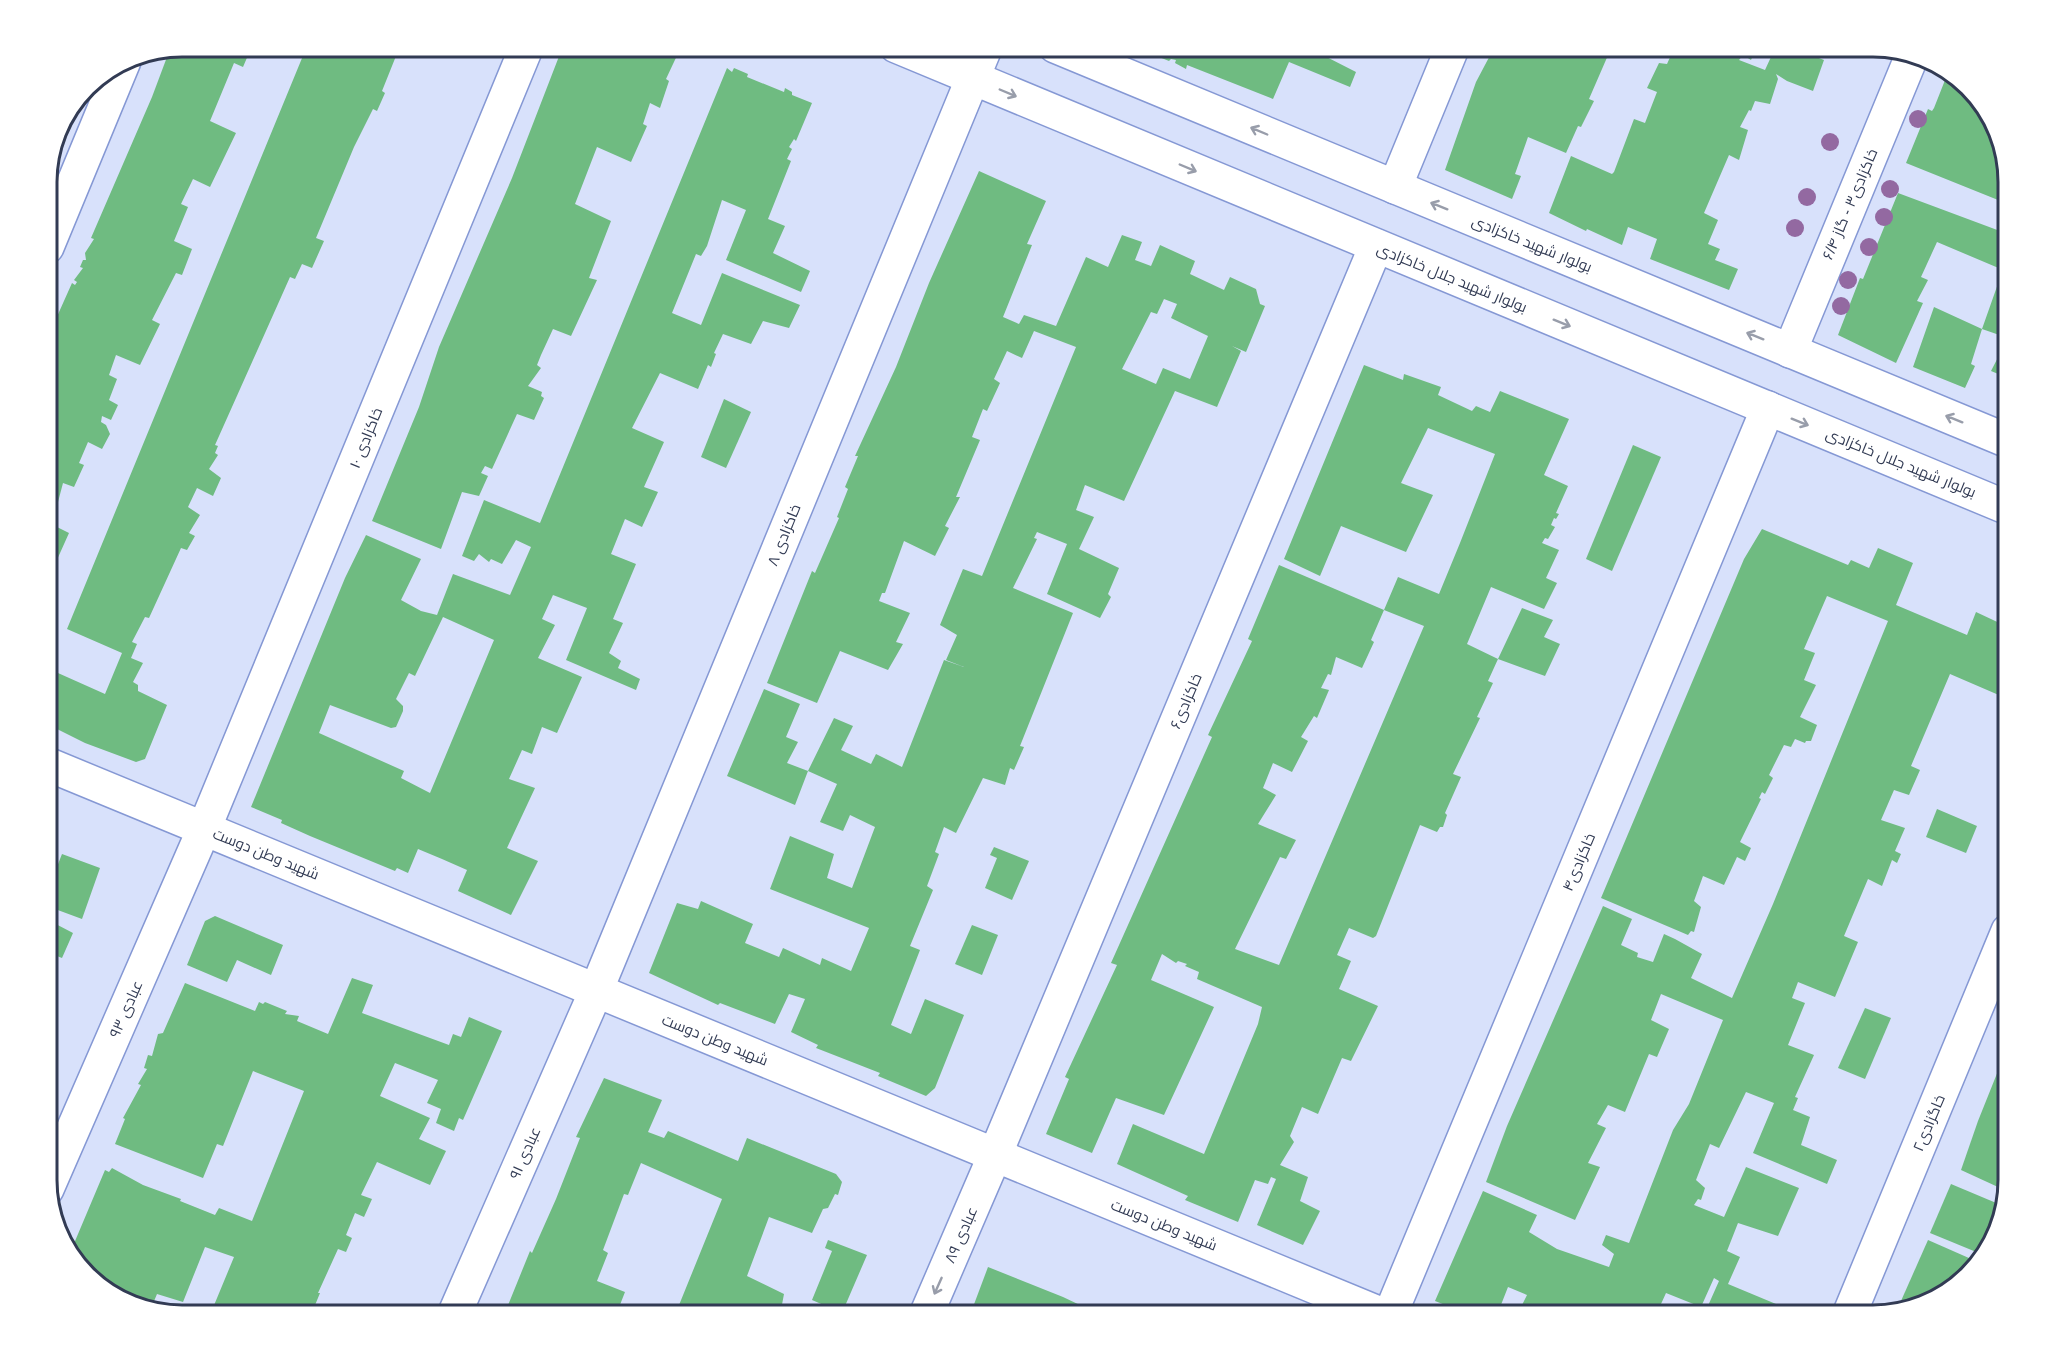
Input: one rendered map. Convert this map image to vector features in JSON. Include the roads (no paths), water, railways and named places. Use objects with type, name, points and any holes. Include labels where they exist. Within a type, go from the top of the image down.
[{"type":"street","name":"خاکزادی ۱۰","points":[[204,829],[522,57]]},
{"type":"street","name":"بولوار شهید جلال خاکزادی","points":[[922,57],[1998,504]]},
{"type":"street","name":"خاکزادی ۸","points":[[596,991],[982,57]]},
{"type":"street","name":"بولوار شهید خاکزادی","points":[[1081,57],[1998,437]]},
{"type":"street","points":[[1395,188],[1449,57]]},
{"type":"street","name":"خاکزادی۳ - گاز ۶/۴","points":[[1790,351],[1909,62]]},
{"type":"street","points":[[57,223],[118,74]]},
{"type":"street","name":"خاکزادی۶","points":[[995,1155],[1376,246]]},
{"type":"street","name":"خاکزادی۴","points":[[1395,1305],[1768,408]]},
{"type":"street","name":"شهید وطن دوست","points":[[57,768],[1356,1305]]},
{"type":"street","name":"عبادی ۹۳","points":[[57,1166],[204,829]]},
{"type":"street","name":"خاگزادی۲","points":[[1854,1305],[1998,956]]},
{"type":"street","name":"عبادی ۹۱","points":[[459,1305],[596,991]]},
{"type":"street","name":"عبادی ۸۹","points":[[931,1305],[995,1155]]}]
